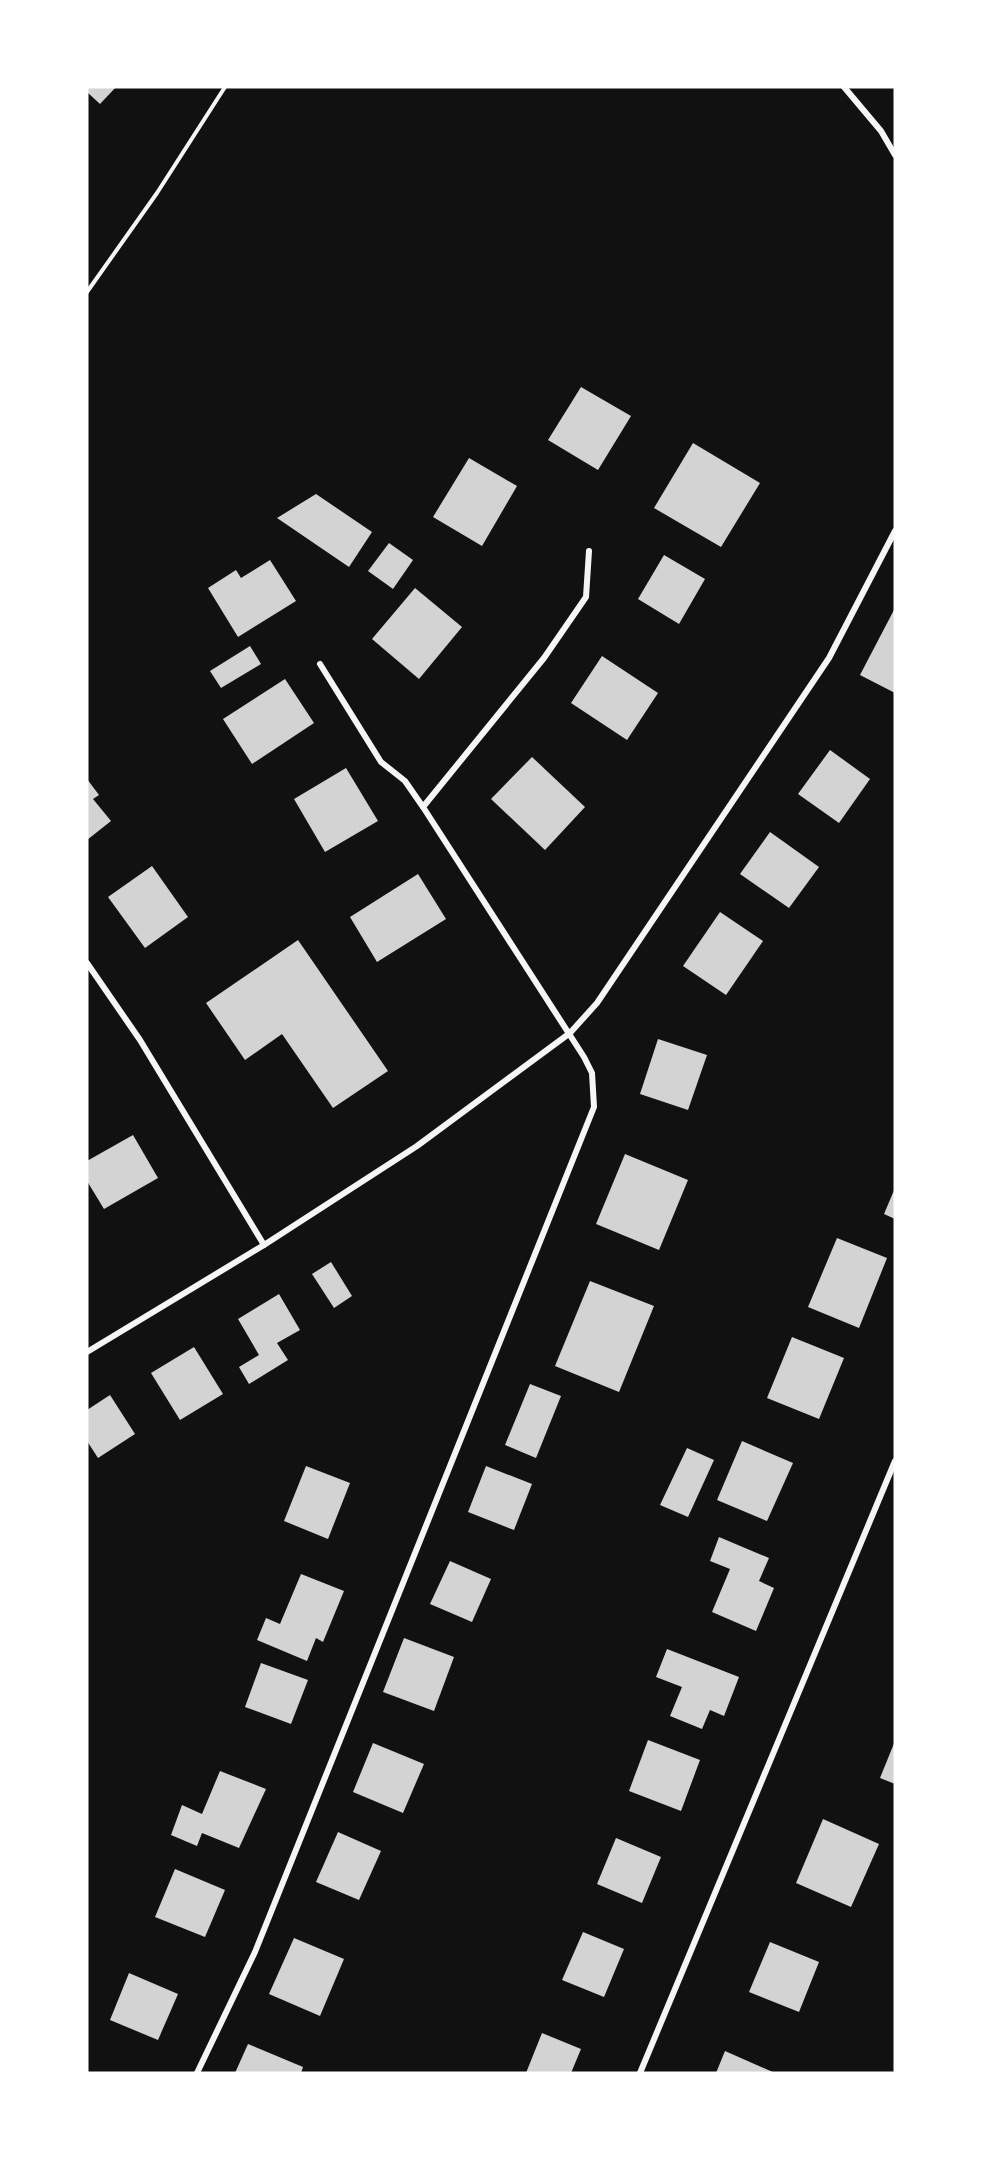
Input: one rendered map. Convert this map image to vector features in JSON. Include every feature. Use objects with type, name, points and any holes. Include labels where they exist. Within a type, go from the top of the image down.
[{"type":"street","points":[[844,87],[881,131],[895,156]]},
{"type":"street","points":[[87,1352],[264,1245],[417,1146],[570,1033],[597,1003],[829,658],[895,531]]},
{"type":"street","points":[[423,807],[544,658],[586,597],[589,551]]},
{"type":"street","points":[[197,2073],[255,1952],[594,1107],[592,1073],[570,1033],[423,807],[405,781],[381,762],[320,664]]},
{"type":"street","points":[[87,963],[140,1040],[264,1245]]},
{"type":"street","points":[[640,2073],[895,1461]]},
{"type":"path","points":[[87,292],[157,193],[225,87]]},
{"type":"building","points":[[87,87],[116,87],[100,104],[87,92]]},
{"type":"building","points":[[581,387],[631,416],[598,470],[548,440]]},
{"type":"building","points":[[693,443],[760,483],[721,547],[654,508]]},
{"type":"building","points":[[469,458],[517,486],[482,546],[433,517]]},
{"type":"building","points":[[316,494],[372,532],[349,567],[277,518]]},
{"type":"building","points":[[389,543],[413,560],[393,589],[368,571]]},
{"type":"building","points":[[664,555],[705,579],[679,624],[638,599]]},
{"type":"building","points":[[270,560],[296,601],[238,637],[208,588],[236,570],[241,578]]},
{"type":"building","points":[[415,588],[462,627],[419,679],[372,639]]},
{"type":"building","points":[[895,608],[895,693],[860,675]]},
{"type":"building","points":[[250,646],[261,664],[221,688],[210,671]]},
{"type":"building","points":[[602,656],[658,693],[627,740],[571,703]]},
{"type":"building","points":[[285,679],[314,723],[252,764],[223,719]]},
{"type":"building","points":[[830,750],[870,779],[839,823],[798,794]]},
{"type":"building","points":[[532,757],[585,807],[545,850],[491,799]]},
{"type":"building","points":[[346,768],[378,821],[325,852],[294,799]]},
{"type":"building","points":[[87,779],[99,795],[93,799],[111,821],[87,840]]},
{"type":"building","points":[[770,832],[819,867],[789,908],[740,874]]},
{"type":"building","points":[[152,866],[188,917],[145,948],[108,897]]},
{"type":"building","points":[[418,874],[446,919],[377,962],[350,917]]},
{"type":"building","points":[[720,912],[763,941],[726,995],[683,966]]},
{"type":"building","points":[[298,940],[388,1071],[333,1108],[282,1034],[245,1060],[206,1003]]},
{"type":"building","points":[[658,1039],[707,1055],[688,1110],[640,1094]]},
{"type":"building","points":[[133,1135],[158,1178],[104,1209],[87,1181],[87,1161]]},
{"type":"building","points":[[625,1154],[688,1180],[659,1250],[596,1224]]},
{"type":"building","points":[[895,1188],[895,1219],[884,1214]]},
{"type":"building","points":[[837,1238],[887,1258],[859,1328],[808,1307]]},
{"type":"building","points":[[331,1262],[352,1296],[334,1308],[312,1274]]},
{"type":"building","points":[[590,1281],[654,1306],[619,1392],[555,1366]]},
{"type":"building","points":[[279,1294],[300,1330],[277,1343],[288,1360],[249,1384],[239,1367],[259,1355],[238,1319]]},
{"type":"building","points":[[792,1337],[844,1358],[819,1419],[767,1398]]},
{"type":"building","points":[[194,1347],[223,1394],[180,1420],[151,1373]]},
{"type":"building","points":[[530,1384],[561,1396],[536,1458],[505,1445]]},
{"type":"building","points":[[110,1395],[135,1434],[98,1458],[87,1441],[87,1410]]},
{"type":"building","points":[[742,1441],[793,1463],[767,1521],[717,1500]]},
{"type":"building","points":[[687,1448],[714,1460],[688,1517],[660,1505]]},
{"type":"building","points":[[306,1466],[350,1483],[328,1539],[284,1521]]},
{"type":"building","points":[[486,1466],[532,1484],[514,1530],[468,1512]]},
{"type":"building","points":[[719,1537],[769,1558],[759,1581],[774,1588],[756,1631],[712,1612],[730,1569],[710,1561]]},
{"type":"building","points":[[450,1561],[491,1579],[472,1622],[430,1604]]},
{"type":"building","points":[[301,1574],[344,1591],[323,1642],[316,1638],[307,1661],[257,1640],[266,1618],[280,1624]]},
{"type":"building","points":[[404,1638],[454,1657],[434,1711],[383,1692]]},
{"type":"building","points":[[667,1649],[739,1677],[724,1716],[710,1710],[702,1729],[670,1716],[682,1687],[656,1677]]},
{"type":"building","points":[[261,1663],[308,1680],[291,1724],[245,1707]]},
{"type":"building","points":[[648,1740],[700,1760],[681,1811],[629,1791]]},
{"type":"building","points":[[895,1741],[895,1784],[880,1778]]},
{"type":"building","points":[[373,1743],[424,1764],[403,1813],[353,1792]]},
{"type":"building","points":[[220,1771],[266,1789],[239,1848],[202,1833],[197,1846],[171,1835],[182,1805],[202,1814]]},
{"type":"building","points":[[823,1819],[879,1844],[851,1907],[796,1883]]},
{"type":"building","points":[[338,1832],[381,1851],[359,1900],[316,1882]]},
{"type":"building","points":[[616,1838],[661,1857],[642,1903],[597,1884]]},
{"type":"building","points":[[175,1869],[225,1890],[205,1937],[155,1917]]},
{"type":"building","points":[[583,1932],[624,1949],[604,1997],[562,1980]]},
{"type":"building","points":[[294,1938],[344,1959],[320,2016],[269,1994]]},
{"type":"building","points":[[770,1942],[819,1962],[799,2012],[749,1992]]},
{"type":"building","points":[[129,1973],[178,1994],[158,2040],[110,2020]]},
{"type":"building","points":[[542,2033],[581,2049],[571,2073],[526,2073]]},
{"type":"building","points":[[248,2044],[303,2067],[301,2073],[235,2073]]},
{"type":"building","points":[[725,2051],[775,2073],[716,2073]]}]
